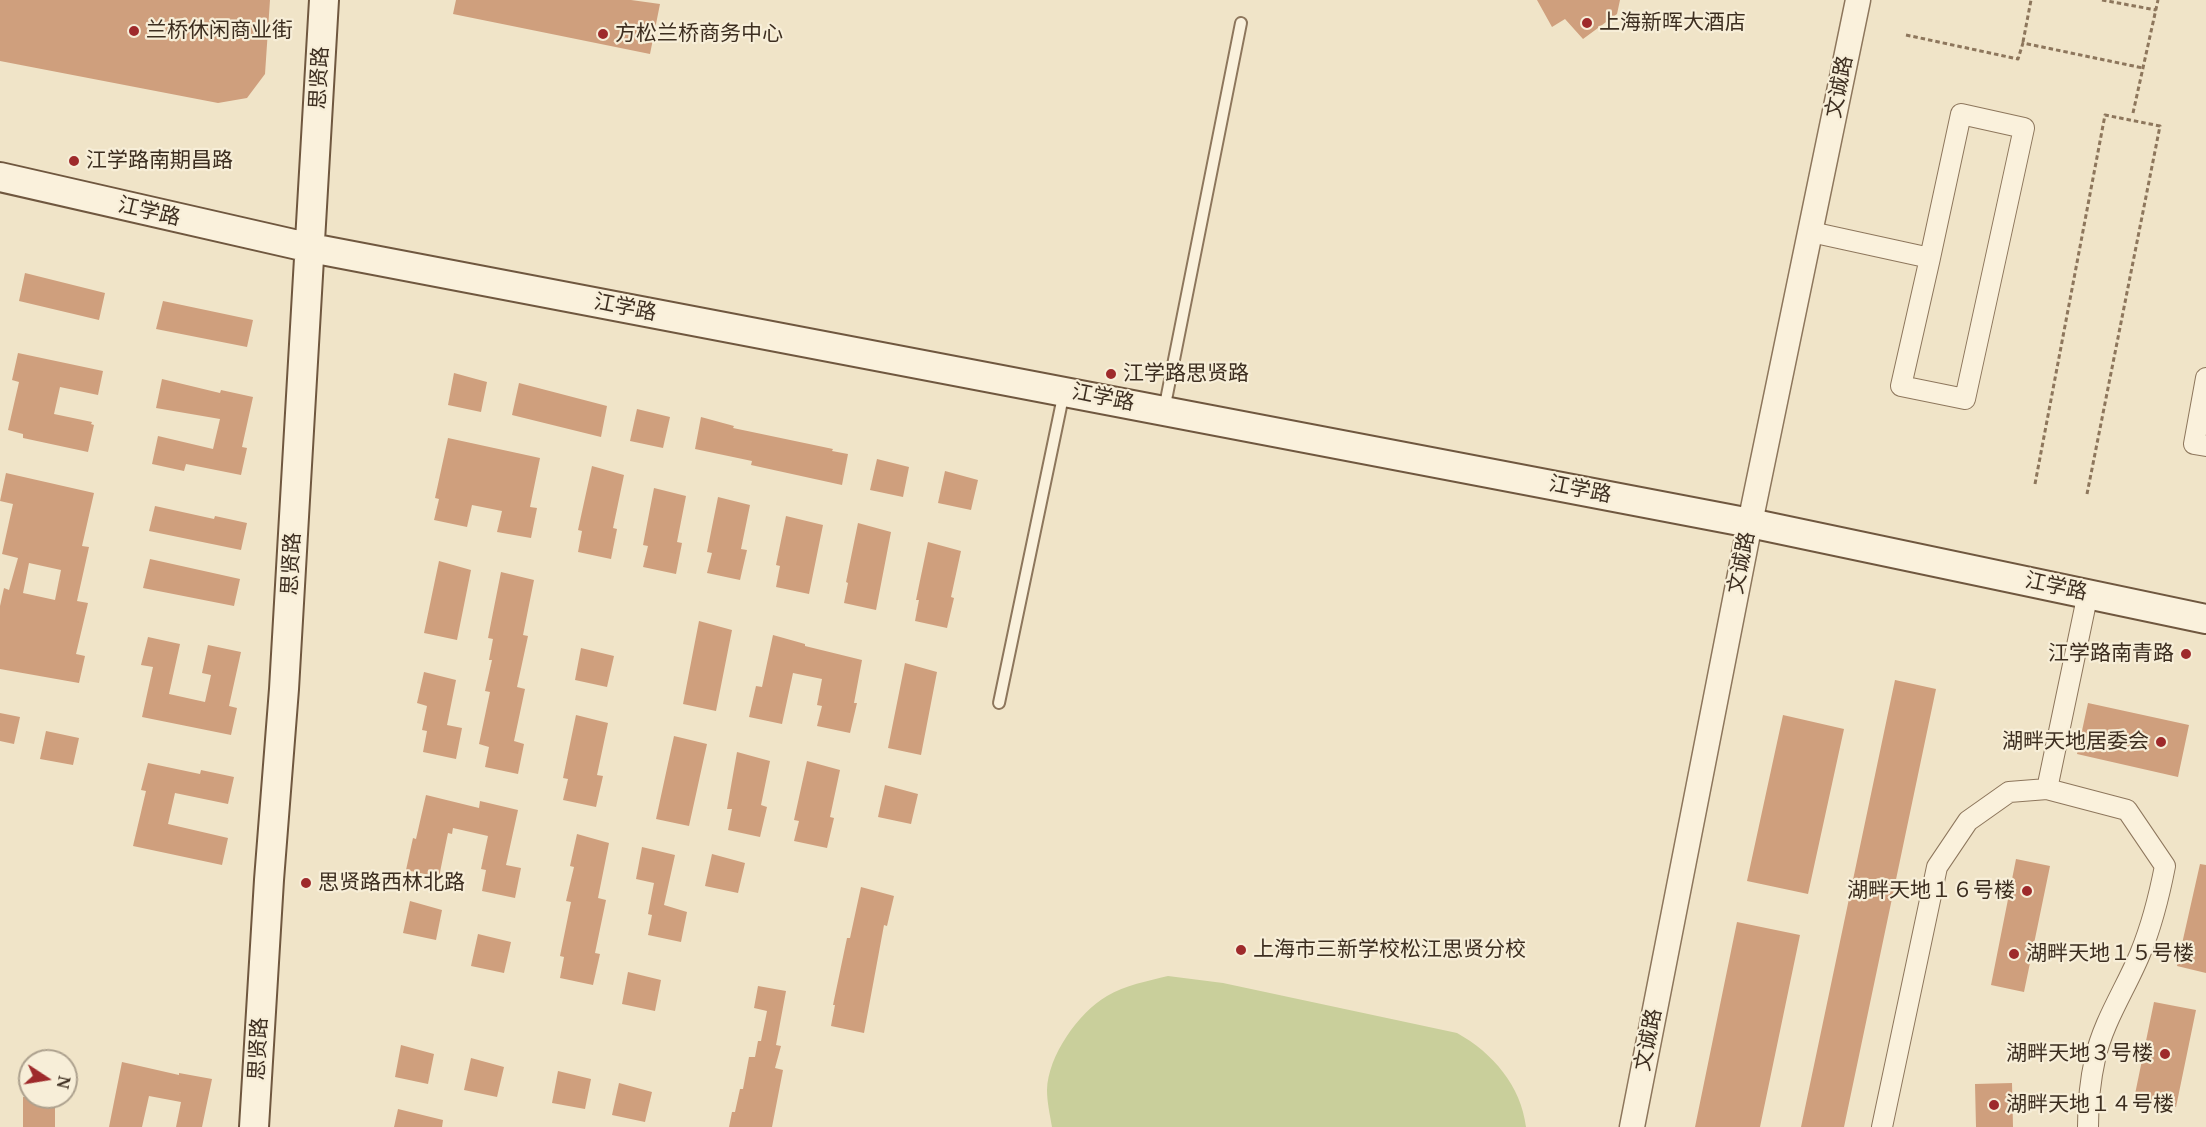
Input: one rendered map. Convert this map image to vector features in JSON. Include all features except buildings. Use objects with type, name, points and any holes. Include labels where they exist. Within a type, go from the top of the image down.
[{"type":"main road","name":"思贤路","points":[[254,1127],[269,880],[284,689],[324,0]]},
{"type":"main road","name":"江学路","points":[[0,177],[311,248],[1750,523],[2206,619]]},
{"type":"street","name":"文诚路","points":[[1632,1127],[1750,523],[1858,0]]},
{"type":"street","points":[[1961,114],[2024,128],[1965,399],[1901,386],[1930,258],[1961,114]]},
{"type":"street","points":[[1811,232],[1930,258]]},
{"type":"street","points":[[2206,378],[2194,444],[2206,446]]},
{"type":"street","points":[[2048,789],[2088,593]]},
{"type":"street","points":[[1882,1127],[1938,867],[1968,821],[1984,809],[2009,792],[2048,789],[2127,810],[2165,866],[2158,904],[2140,954],[2106,1027],[2095,1057],[2088,1098],[2088,1127]]},
{"type":"lane","points":[[1164,410],[1241,23]]},
{"type":"lane","points":[[999,703],[1064,391]]},
{"type":"path","points":[[1906,35],[2018,59],[2031,0]]},
{"type":"path","points":[[2102,0],[2156,10]]},
{"type":"path","points":[[2133,113],[2158,0]]},
{"type":"path","points":[[2023,43],[2144,68]]},
{"type":"path","points":[[2035,484],[2105,115],[2160,126],[2087,494]]},
{"type":"green space","points":[[1168,976],[1223,983],[1457,1033],[1482,1050],[1503,1072],[1518,1098],[1526,1127],[1052,1127],[1047,1095],[1049,1077],[1066,1037],[1086,1013],[1107,996],[1121,989]]},
{"type":"place","name":"上海新晖大酒店","points":[[1587,23]]},
{"type":"place","name":"兰桥休闲商业街","points":[[134,31]]},
{"type":"place","name":"方松兰桥商务中心","points":[[603,34]]},
{"type":"place","name":"江学路南期昌路","points":[[74,161]]},
{"type":"place","name":"江学路思贤路","points":[[1111,374]]},
{"type":"place","name":"江学路南青路","points":[[2186,654]]},
{"type":"place","name":"湖畔天地居委会","points":[[2161,742]]},
{"type":"place","name":"思贤路西林北路","points":[[306,883]]},
{"type":"place","name":"湖畔天地１６号楼","points":[[2027,891]]},
{"type":"place","name":"上海市三新学校松江思贤分校","points":[[1241,950]]},
{"type":"place","name":"湖畔天地１５号楼","points":[[2014,954]]},
{"type":"place","name":"湖畔天地３号楼","points":[[2165,1054]]},
{"type":"place","name":"湖畔天地１４号楼","points":[[1994,1105]]}]
